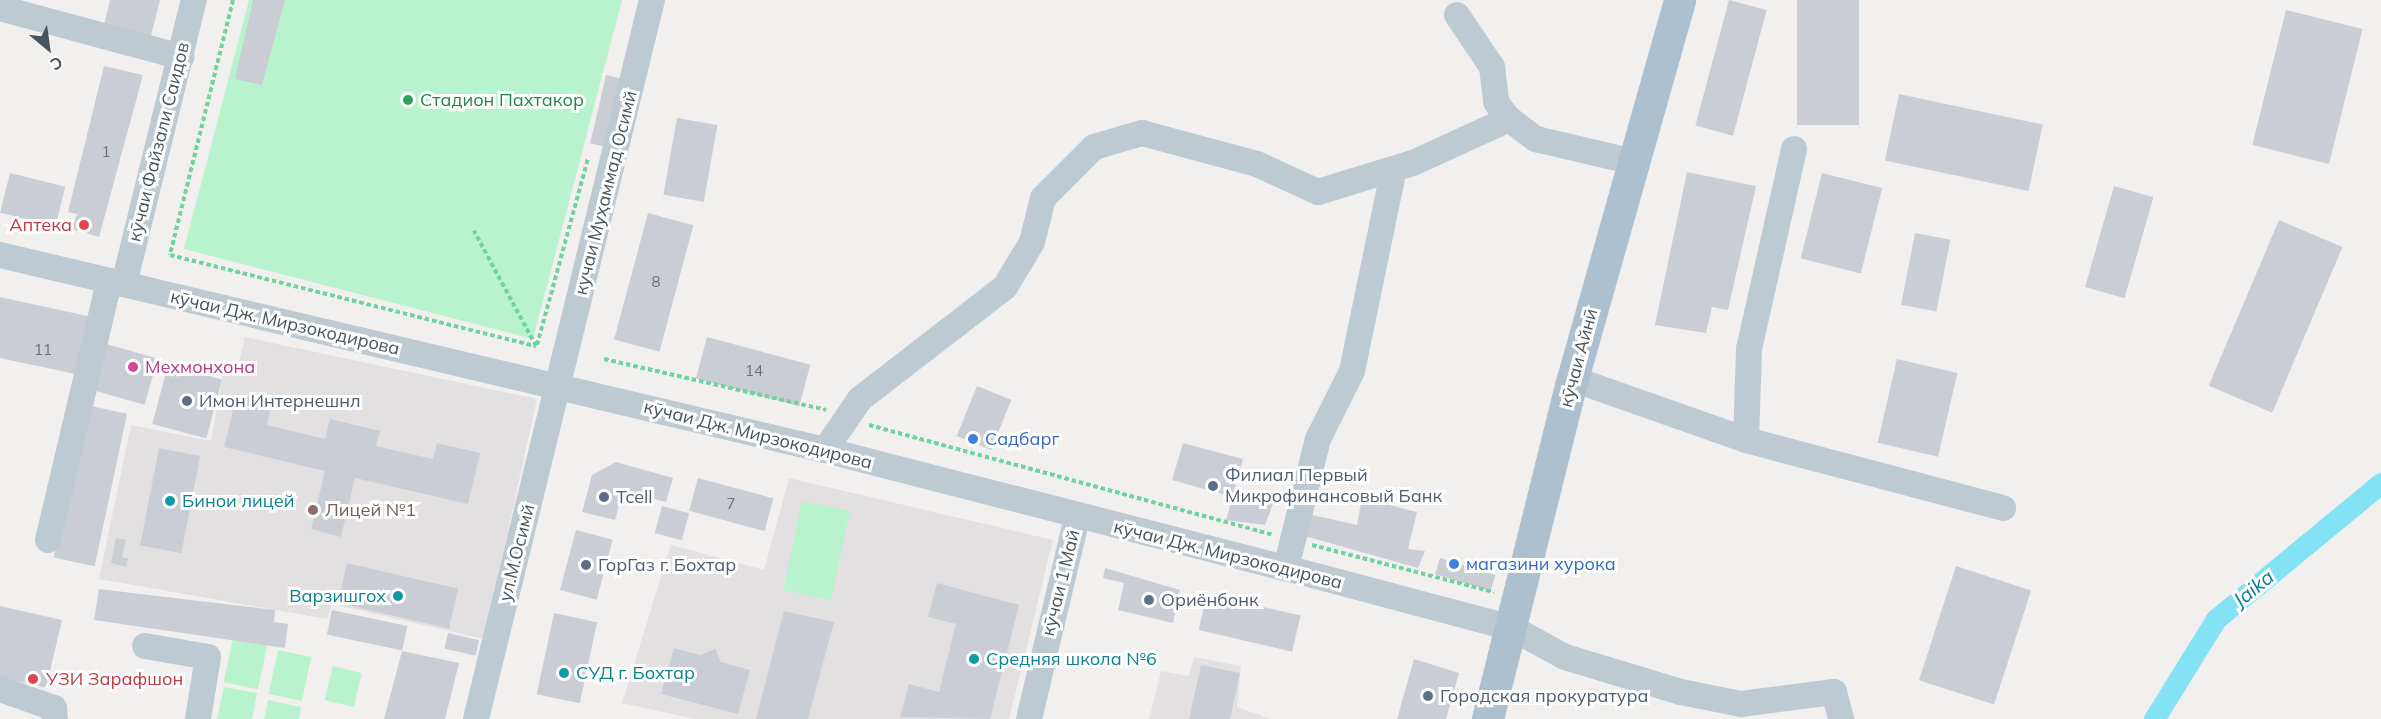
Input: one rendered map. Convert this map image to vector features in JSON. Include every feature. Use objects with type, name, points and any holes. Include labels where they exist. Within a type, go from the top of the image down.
[{"type":"main road","name":"кӯчаи Айнӣ","points":[[1488,719],[1573,379],[1680,0]]},
{"type":"street","name":"кӯчаи Файзали Саидов","points":[[48,540],[116,283],[182,57],[195,0]]},
{"type":"street","name":"кучаи Муҳаммад Осимй","points":[[558,386],[652,0]]},
{"type":"street","points":[[0,8],[182,57]]},
{"type":"street","points":[[1458,15],[1492,67],[1496,102],[1509,119],[1536,139],[1634,162]]},
{"type":"street","points":[[825,450],[860,399],[1005,287],[1032,242],[1043,198],[1094,147],[1142,133],[1257,164],[1318,192],[1394,169],[1509,119]]},
{"type":"street","points":[[1746,440],[1749,349],[1794,149]]},
{"type":"street","points":[[1286,568],[1318,439],[1352,371],[1394,169]]},
{"type":"street","name":"кӯчаи Дж. Мирзокодирова","points":[[0,255],[825,450],[1077,517],[1286,568],[1512,628],[1565,657],[1741,704],[1834,692],[1841,719]]},
{"type":"street","points":[[1573,379],[1746,440],[2003,508]]},
{"type":"street","name":"ул.М.Осимй","points":[[476,719],[558,386]]},
{"type":"street","name":"кӯчаи 1 Май","points":[[1029,719],[1077,517]]},
{"type":"street","points":[[145,646],[208,657],[198,719]]},
{"type":"street","points":[[0,689],[54,708],[55,719]]},
{"type":"path","points":[[233,0],[170,255],[536,346]]},
{"type":"path","points":[[536,346],[590,152]]},
{"type":"path","points":[[474,231],[536,346]]},
{"type":"path","points":[[604,359],[849,416],[1293,540],[1499,594]]},
{"type":"shaded area","name":"Лицей №1","points":[[245,337],[537,399],[484,639],[332,604],[327,619],[99,579],[131,425],[211,441],[224,369],[237,371]]},
{"type":"shaded area","points":[[789,478],[1053,540],[1009,719],[695,719],[622,703],[671,545],[764,570]]},
{"type":"shaded area","points":[[1194,657],[1241,666],[1237,707],[1271,719],[1149,719],[1161,671],[1189,676]]},
{"type":"green space","points":[[249,0],[622,0],[533,339],[184,249]]},
{"type":"green space","points":[[802,501],[850,511],[831,600],[783,590]]},
{"type":"green space","points":[[233,638],[267,645],[258,689],[224,682]]},
{"type":"green space","points":[[278,650],[311,657],[302,701],[269,694]]},
{"type":"green space","points":[[333,666],[362,673],[354,707],[325,700]]},
{"type":"green space","points":[[224,687],[257,693],[252,719],[217,719]]},
{"type":"green space","points":[[268,700],[301,707],[299,719],[264,719]]},
{"type":"building","points":[[110,0],[160,0],[151,36],[104,25]]},
{"type":"building","points":[[253,0],[285,0],[262,85],[235,79]]},
{"type":"building","points":[[1729,0],[1767,10],[1733,136],[1695,126]]},
{"type":"building","points":[[1797,0],[1859,0],[1859,125],[1797,125]]},
{"type":"building","points":[[2286,10],[2363,29],[2329,164],[2252,145]]},
{"type":"building","points":[[104,66],[143,75],[99,237],[72,229],[77,214],[68,212]]},
{"type":"building","points":[[606,75],[623,79],[607,147],[590,143]]},
{"type":"building","points":[[1899,94],[2043,125],[2029,191],[1885,161]]},
{"type":"building","points":[[677,118],[717,125],[704,202],[663,195]]},
{"type":"building","points":[[1687,172],[1756,186],[1728,310],[1712,307],[1706,333],[1655,325]]},
{"type":"building","points":[[10,173],[65,187],[55,227],[0,213]]},
{"type":"building","points":[[1822,173],[1882,188],[1861,273],[1801,258]]},
{"type":"building","points":[[2114,186],[2153,197],[2124,298],[2085,287]]},
{"type":"building","points":[[648,213],[693,225],[659,352],[614,340]]},
{"type":"building","points":[[2279,220],[2343,247],[2272,413],[2209,386]]},
{"type":"building","points":[[1915,233],[1950,240],[1936,312],[1901,305]]},
{"type":"building","points":[[0,297],[92,317],[80,375],[0,358]]},
{"type":"building","points":[[707,337],[810,365],[799,406],[696,379]]},
{"type":"building","points":[[103,343],[158,359],[145,405],[90,389]]},
{"type":"building","points":[[1897,359],[1957,373],[1938,457],[1878,443]]},
{"type":"building","name":"Имон Интернешнл","points":[[168,365],[222,379],[206,438],[152,424]]},
{"type":"building","points":[[977,386],[1011,400],[991,450],[957,436]]},
{"type":"building","points":[[237,394],[272,402],[267,425],[325,439],[330,419],[380,431],[376,446],[433,459],[437,443],[480,453],[468,504],[355,478],[341,537],[311,529],[325,471],[224,447]]},
{"type":"building","points":[[86,405],[127,414],[95,566],[54,558]]},
{"type":"building","name":"Филиал Первый Микрофинансовый Банк","points":[[1183,443],[1243,459],[1234,491],[1274,501],[1265,525],[1226,520],[1233,497],[1172,480]]},
{"type":"building","name":"Бинои лицей","points":[[159,448],[200,456],[181,553],[140,545]]},
{"type":"building","name":"Tcell","points":[[616,462],[673,478],[666,502],[623,491],[615,520],[582,512],[592,475]]},
{"type":"building","points":[[698,478],[773,498],[765,531],[689,511]]},
{"type":"building","points":[[1362,498],[1417,512],[1408,549],[1425,551],[1418,568],[1301,535],[1304,513],[1357,525]]},
{"type":"building","points":[[662,506],[689,513],[682,540],[655,533]]},
{"type":"building","name":"ГорГаз г. Бохтар","points":[[576,530],[613,540],[597,600],[560,590]]},
{"type":"building","points":[[116,538],[126,540],[122,557],[128,559],[126,567],[111,563]]},
{"type":"building","points":[[1440,558],[1495,575],[1490,591],[1435,574]]},
{"type":"building","name":"Варзишгох","points":[[347,563],[458,589],[449,629],[338,603]]},
{"type":"building","points":[[1956,566],[2031,590],[1994,705],[1919,680]]},
{"type":"building","name":"Ориёнбонк","points":[[1105,568],[1180,590],[1173,623],[1118,610],[1124,583],[1103,578]]},
{"type":"building","name":"Средняя школа №6","points":[[937,583],[1019,605],[990,719],[900,717],[909,684],[939,692],[956,624],[928,617]]},
{"type":"building","points":[[99,589],[275,610],[274,622],[288,624],[285,648],[94,620]]},
{"type":"building","points":[[1207,594],[1301,616],[1292,652],[1199,630]]},
{"type":"building","points":[[0,606],[62,620],[46,688],[0,677]]},
{"type":"building","points":[[332,610],[407,626],[402,650],[327,634]]},
{"type":"building","points":[[784,611],[834,622],[808,719],[756,719]]},
{"type":"building","name":"СУД г. Бохтар","points":[[554,613],[597,622],[580,703],[537,694]]},
{"type":"building","points":[[448,633],[479,640],[476,656],[444,649]]},
{"type":"building","points":[[674,648],[700,655],[715,649],[721,662],[750,670],[738,714],[661,694]]},
{"type":"building","points":[[402,651],[459,663],[445,719],[384,719]]},
{"type":"building","name":"Городская прокуратура","points":[[1414,659],[1459,673],[1446,719],[1397,719]]},
{"type":"building","points":[[1201,665],[1240,673],[1230,719],[1189,719]]},
{"type":"waterway","name":"Jaika","points":[[2154,719],[2216,619],[2381,483]]},
{"type":"place","name":"Стадион Пахтакор","points":[[408,100]]},
{"type":"place","name":"Аптека","points":[[84,225]]},
{"type":"place","name":"Мехмонхона","points":[[133,367]]},
{"type":"place","name":"Имон Интернешнл","points":[[187,401]]},
{"type":"place","name":"Садбарг","points":[[973,439]]},
{"type":"place","name":"Филиал Первый Микрофинансовый Банк","points":[[1213,486]]},
{"type":"place","name":"Tcell","points":[[604,497]]},
{"type":"place","name":"Бинои лицей","points":[[170,501]]},
{"type":"place","name":"Лицей №1","points":[[313,510]]},
{"type":"place","name":"магазини хурока","points":[[1454,564]]},
{"type":"place","name":"ГорГаз г. Бохтар","points":[[586,565]]},
{"type":"place","name":"Варзишгох","points":[[398,596]]},
{"type":"place","name":"Ориёнбонк","points":[[1149,600]]},
{"type":"place","name":"Средняя школа №6","points":[[974,659]]},
{"type":"place","name":"СУД г. Бохтар","points":[[564,673]]},
{"type":"place","name":"УЗИ Зарафшон","points":[[33,679]]},
{"type":"place","name":"Городская прокуратура","points":[[1428,696]]}]
